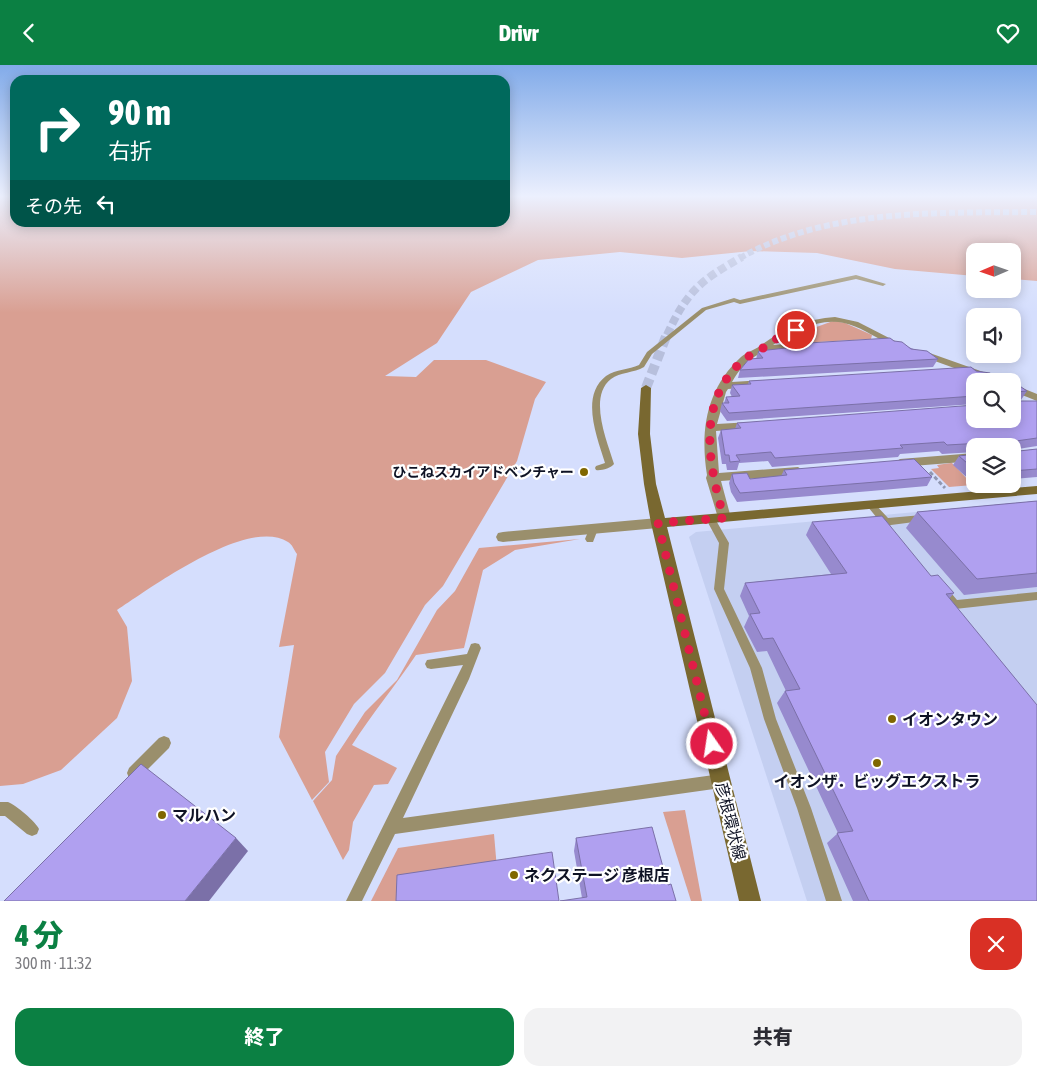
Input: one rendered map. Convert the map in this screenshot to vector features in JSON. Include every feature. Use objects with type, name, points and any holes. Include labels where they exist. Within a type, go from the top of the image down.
[{"type":"main road","name":"彦根環状線","points":[[646,388],[643,414],[646,458],[658,523],[750,901]]},
{"type":"main road","points":[[658,523],[1037,490]]},
{"type":"street","points":[[717,518],[709,428],[714,405],[723,385],[740,363],[771,341],[785,334],[831,319],[844,321],[894,342],[871,342]]},
{"type":"street","points":[[762,349],[824,344]]},
{"type":"street","points":[[912,350],[977,373]]},
{"type":"street","points":[[936,371],[966,369]]},
{"type":"street","points":[[723,385],[780,382]]},
{"type":"street","points":[[1021,391],[1037,398]]},
{"type":"street","points":[[1021,405],[1037,404]]},
{"type":"street","points":[[709,428],[768,424]]},
{"type":"street","points":[[890,464],[966,458]]},
{"type":"street","points":[[712,478],[811,470]]},
{"type":"street","points":[[503,537],[592,534],[658,523]]},
{"type":"lane","points":[[599,469],[610,464],[598,421],[596,400],[604,381],[615,373],[642,366],[649,353],[704,309],[734,299],[740,301],[856,277],[883,284]]},
{"type":"lane","points":[[871,505],[897,536]]},
{"type":"lane","points":[[885,522],[933,517]]},
{"type":"lane","points":[[717,518],[724,543],[719,589],[756,668],[770,719],[804,808],[834,901]]},
{"type":"lane","points":[[932,578],[955,605],[1037,596]]},
{"type":"lane","points":[[431,664],[473,653]]},
{"type":"lane","points":[[354,901],[473,653]]},
{"type":"lane","points":[[123,784],[164,743]]},
{"type":"lane","points":[[391,827],[721,781]]},
{"type":"lane","points":[[0,809],[7,809],[32,829]]},
{"type":"path","points":[[920,461],[945,487]]},
{"type":"shaded area","points":[[0,235],[1037,235],[1037,281],[1021,280],[1021,243],[966,243],[966,275],[895,269],[817,253],[751,251],[682,258],[620,252],[538,260],[471,292],[437,343],[385,376],[416,377],[434,360],[486,360],[546,382],[535,399],[517,461],[443,586],[425,605],[385,673],[354,704],[325,752],[329,782],[312,800],[279,737],[294,645],[279,647],[297,554],[288,542],[271,537],[249,539],[225,546],[152,586],[117,610],[127,627],[132,681],[117,718],[61,770],[23,784],[0,786]]},
{"type":"shaded area","points":[[833,321],[845,323],[872,335],[871,339],[783,344],[778,341]]},
{"type":"shaded area","points":[[952,463],[966,478],[966,486],[949,487],[931,469],[939,468],[937,465]]},
{"type":"shaded area","name":"イオンタウン","points":[[1037,501],[1037,901],[807,901],[689,537],[696,532]]},
{"type":"shaded area","points":[[580,539],[515,550],[483,570],[464,648],[416,655],[352,745],[397,768],[388,784],[374,785],[353,822],[349,850],[343,860],[313,801],[332,780],[336,756],[365,712],[397,680],[437,610],[455,591],[479,548]]},
{"type":"shaded area","points":[[685,810],[702,901],[691,901],[663,812]]},
{"type":"shaded area","points":[[494,834],[497,869],[398,901],[371,901],[398,848]]},
{"type":"building","points":[[890,338],[894,341],[902,342],[911,349],[927,351],[938,359],[740,370],[749,359],[763,358],[759,351],[795,347],[792,344]]},
{"type":"building","points":[[971,367],[976,371],[990,373],[966,373],[966,397],[729,413],[722,403],[729,403],[726,397],[740,396],[732,385],[751,384],[749,381]]},
{"type":"building","points":[[1021,401],[1037,401],[1037,438],[1021,440],[1021,438],[966,438],[966,444],[947,445],[944,442],[900,445],[903,448],[775,458],[771,452],[736,455],[740,461],[730,462],[729,455],[725,455],[721,430],[741,428],[737,423],[966,406],[966,428],[1021,428]]},
{"type":"building","points":[[1037,449],[1037,469],[1021,470],[1021,451]]},
{"type":"building","points":[[966,455],[966,462],[959,456]]},
{"type":"building","points":[[914,459],[932,477],[740,493],[734,483],[732,474],[747,473],[750,479],[787,475],[784,470]]},
{"type":"building","points":[[1037,501],[1037,573],[977,579],[917,512]]},
{"type":"building","name":"イオンタウン","points":[[882,516],[931,576],[938,575],[954,593],[946,594],[1037,705],[1037,901],[869,901],[837,833],[853,831],[785,691],[800,689],[773,638],[763,639],[750,614],[760,613],[745,583],[847,573],[812,522]]},
{"type":"building","name":"マルハン","points":[[141,764],[236,838],[185,901],[4,901]]},
{"type":"building","points":[[652,827],[668,885],[671,884],[676,901],[560,901],[587,897],[576,838]]},
{"type":"building","name":"ネクステージ 彦根店","points":[[552,852],[559,901],[396,901],[397,875]]},
{"type":"tunnel","points":[[742,257],[774,242],[795,235]]},
{"type":"tunnel","points":[[667,335],[681,307],[697,288],[716,273],[742,257]]},
{"type":"tunnel","points":[[646,388],[667,334]]},
{"type":"place","name":"ひこねスカイアドベンチャー","points":[[584,472]]},
{"type":"place","name":"イオンタウン","points":[[892,719]]},
{"type":"place","name":"イオンザ．ビッグエクストラ","points":[[877,763]]},
{"type":"place","name":"マルハン","points":[[162,815]]},
{"type":"place","name":"ネクステージ 彦根店","points":[[514,875]]},
{"type":"route","points":[[712,744],[658,523],[724,518],[712,478],[709,451],[709,428],[714,405],[723,385],[740,363],[771,341],[796,330]]}]
